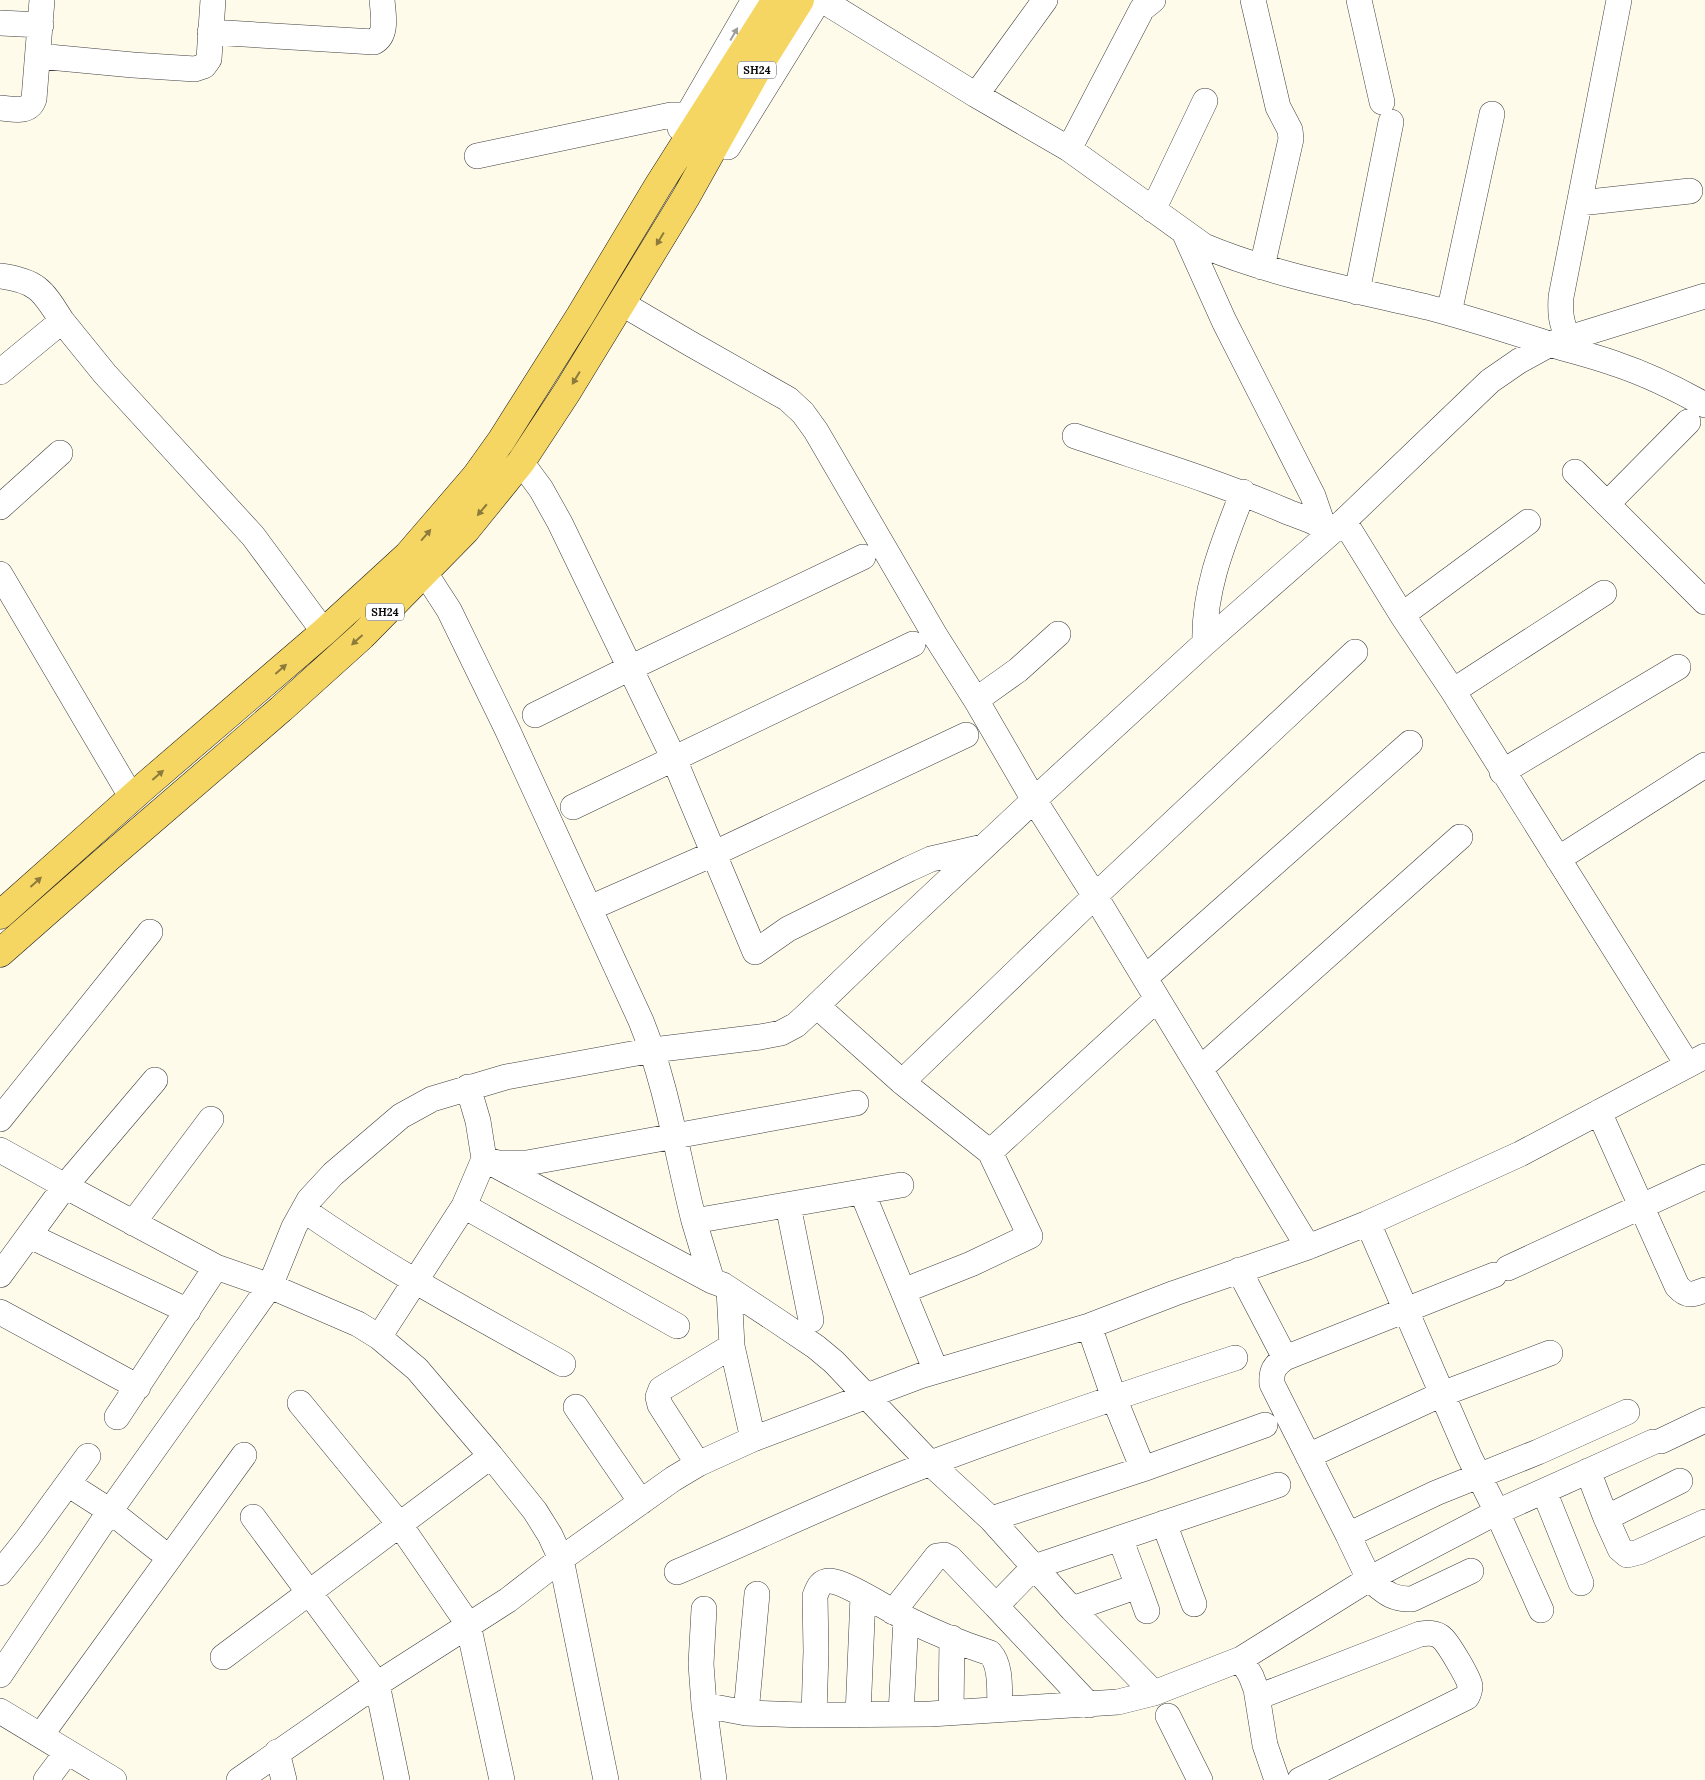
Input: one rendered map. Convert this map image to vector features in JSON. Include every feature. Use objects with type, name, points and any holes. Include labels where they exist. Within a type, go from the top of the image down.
[{"type":"main road","name":"SH24","points":[[0,953],[362,636],[416,564],[501,441],[580,316],[658,186],[700,128],[776,0]]},
{"type":"main road","name":"SH24","points":[[0,915],[324,632],[416,564],[466,530],[521,462],[567,392],[686,197],[700,128],[764,59],[800,0]]},
{"type":"street","points":[[0,108],[22,110],[32,105],[42,0]]},
{"type":"street","points":[[38,56],[195,69],[204,66],[209,59],[213,0]]},
{"type":"street","points":[[210,32],[374,42],[379,40],[382,34],[382,0]]},
{"type":"street","points":[[477,156],[671,115],[700,128],[754,0]]},
{"type":"street","points":[[686,197],[703,185],[709,178],[820,0],[976,95],[1068,148],[1204,246],[1292,276],[1559,341],[1650,377],[1697,414],[1607,504]]},
{"type":"street","points":[[976,95],[1045,0]]},
{"type":"street","points":[[1068,148],[1142,9],[1153,0]]},
{"type":"street","points":[[1253,0],[1278,107],[1290,130],[1291,139],[1262,267]]},
{"type":"street","points":[[1357,292],[1386,112],[1359,0]]},
{"type":"street","points":[[1559,341],[1562,324],[1560,313],[1561,297],[1619,0]]},
{"type":"street","points":[[0,23],[41,25]]},
{"type":"street","points":[[1153,210],[1205,101]]},
{"type":"street","points":[[1450,313],[1492,114]]},
{"type":"street","points":[[1580,203],[1690,191]]},
{"type":"street","points":[[239,1780],[377,1684],[508,1600],[561,1559],[673,1479],[698,1464],[753,1439],[866,1396],[936,1371],[1089,1326],[1308,1247],[1368,1223],[1520,1154],[1696,1060],[1558,859],[1402,615],[1333,526],[1314,496],[1224,321],[1184,232]]},
{"type":"street","points":[[0,276],[31,283],[44,293],[62,321],[105,374],[253,536],[324,632]]},
{"type":"street","points":[[0,1675],[110,1511],[270,1286],[294,1227],[309,1200],[333,1174],[401,1116],[432,1099],[468,1087],[515,1075],[653,1050],[760,1037],[782,1033],[796,1025],[1034,800],[1490,381],[1519,361],[1559,341],[1705,296]]},
{"type":"street","points":[[621,303],[788,399],[803,413],[816,431],[1034,800],[1095,896],[1308,1247]]},
{"type":"street","points":[[0,372],[62,321]]},
{"type":"street","points":[[1075,436],[1243,492],[1301,518],[1333,526]]},
{"type":"street","points":[[0,507],[60,453]]},
{"type":"street","points":[[521,462],[550,504],[674,759],[755,952],[788,929],[909,869],[931,859],[984,847]]},
{"type":"street","points":[[1575,472],[1705,602]]},
{"type":"street","points":[[1205,643],[1204,622],[1210,588],[1226,536],[1243,492]]},
{"type":"street","points":[[1402,615],[1528,522]]},
{"type":"street","points":[[535,715],[863,557]]},
{"type":"street","points":[[416,564],[449,610],[507,729],[590,908],[653,1050],[675,1135],[694,1221],[720,1285],[753,1439]]},
{"type":"street","points":[[0,574],[132,798]]},
{"type":"street","points":[[1452,691],[1604,594]]},
{"type":"street","points":[[976,700],[1018,670],[1058,634]]},
{"type":"street","points":[[573,807],[913,644]]},
{"type":"street","points":[[902,1082],[1095,896],[1356,652]]},
{"type":"street","points":[[1502,772],[1678,667]]},
{"type":"street","points":[[590,908],[715,853],[966,735]]},
{"type":"street","points":[[990,1152],[1151,988],[1410,743]]},
{"type":"street","points":[[1558,859],[1705,765]]},
{"type":"street","points":[[1200,1069],[1460,837]]},
{"type":"street","points":[[0,1120],[150,932]]},
{"type":"street","points":[[817,1006],[902,1082],[990,1152],[1030,1236],[971,1264],[903,1291]]},
{"type":"street","points":[[0,1275],[65,1186],[155,1080]]},
{"type":"street","points":[[379,1337],[464,1206],[484,1159],[478,1121],[468,1087]]},
{"type":"street","points":[[484,1159],[498,1163],[527,1163],[856,1103]]},
{"type":"street","points":[[1599,1112],[1677,1286],[1684,1293],[1689,1294],[1705,1290]]},
{"type":"street","points":[[133,1223],[211,1119]]},
{"type":"street","points":[[0,1150],[216,1267],[270,1286],[358,1324],[379,1337],[417,1369],[535,1511],[561,1559],[606,1780]]},
{"type":"street","points":[[484,1159],[720,1285],[816,1346],[846,1374],[930,1463],[991,1519],[1072,1609],[1154,1693]]},
{"type":"street","points":[[1471,1571],[1412,1599],[1401,1600],[1392,1597],[1369,1579],[1272,1384],[1271,1374],[1275,1366],[1285,1358],[1501,1271],[1705,1177]]},
{"type":"street","points":[[694,1221],[901,1185]]},
{"type":"street","points":[[862,1192],[936,1371]]},
{"type":"street","points":[[788,1205],[811,1320]]},
{"type":"street","points":[[464,1206],[677,1326]]},
{"type":"street","points":[[304,1210],[341,1236],[415,1281],[563,1364]]},
{"type":"street","points":[[1368,1223],[1478,1476],[1497,1512],[1541,1610]]},
{"type":"street","points":[[30,1236],[188,1311]]},
{"type":"street","points":[[117,1417],[216,1267]]},
{"type":"street","points":[[1240,1270],[1285,1358]]},
{"type":"street","points":[[0,1312],[138,1387]]},
{"type":"street","points":[[1089,1326],[1114,1398],[1143,1469]]},
{"type":"street","points":[[698,1464],[660,1405],[658,1397],[661,1389],[732,1346]]},
{"type":"street","points":[[1308,1456],[1442,1394],[1550,1353]]},
{"type":"street","points":[[677,1572],[930,1463],[1114,1398],[1235,1358]]},
{"type":"street","points":[[300,1403],[400,1525],[468,1624],[502,1780]]},
{"type":"street","points":[[576,1408],[641,1502]]},
{"type":"street","points":[[1348,1535],[1436,1493],[1627,1412]]},
{"type":"street","points":[[704,1705],[746,1714],[901,1714],[1089,1705],[1118,1702],[1154,1693],[1241,1659],[1369,1579],[1497,1512],[1588,1470],[1705,1420]]},
{"type":"street","points":[[991,1519],[1143,1469],[1265,1425]]},
{"type":"street","points":[[41,1735],[244,1455]]},
{"type":"street","points":[[0,1573],[88,1456]]},
{"type":"street","points":[[223,1657],[491,1456]]},
{"type":"street","points":[[1588,1470],[1620,1549],[1627,1554],[1639,1552],[1705,1522]]},
{"type":"street","points":[[1606,1518],[1680,1481]]},
{"type":"street","points":[[68,1484],[110,1511],[158,1549]]},
{"type":"street","points":[[996,1606],[1034,1567],[1278,1485]]},
{"type":"street","points":[[1544,1491],[1581,1583]]},
{"type":"street","points":[[253,1517],[377,1684],[397,1780]]},
{"type":"street","points":[[1164,1523],[1194,1604]]},
{"type":"street","points":[[1120,1538],[1147,1611]]},
{"type":"street","points":[[901,1714],[900,1615],[937,1556],[944,1555],[950,1558],[1089,1705]]},
{"type":"street","points":[[814,1715],[815,1596],[817,1588],[822,1583],[830,1581],[845,1586],[900,1615],[990,1653],[995,1658],[997,1665],[1000,1708]]},
{"type":"street","points":[[1072,1609],[1138,1586]]},
{"type":"street","points":[[746,1714],[757,1594]]},
{"type":"street","points":[[858,1715],[863,1596]]},
{"type":"street","points":[[704,1609],[701,1664],[704,1705],[714,1780]]},
{"type":"street","points":[[990,1653],[1018,1629]]},
{"type":"street","points":[[1258,1697],[1420,1634],[1429,1633],[1442,1638],[1467,1676],[1470,1691],[1466,1696],[1300,1780]]},
{"type":"street","points":[[951,1712],[952,1638]]},
{"type":"street","points":[[1241,1659],[1251,1676],[1258,1697],[1264,1745],[1277,1780]]},
{"type":"street","points":[[0,1711],[114,1780]]},
{"type":"street","points":[[1168,1716],[1200,1780]]},
{"type":"street","points":[[46,1780],[67,1752]]},
{"type":"street","points":[[277,1752],[284,1780]]}]
